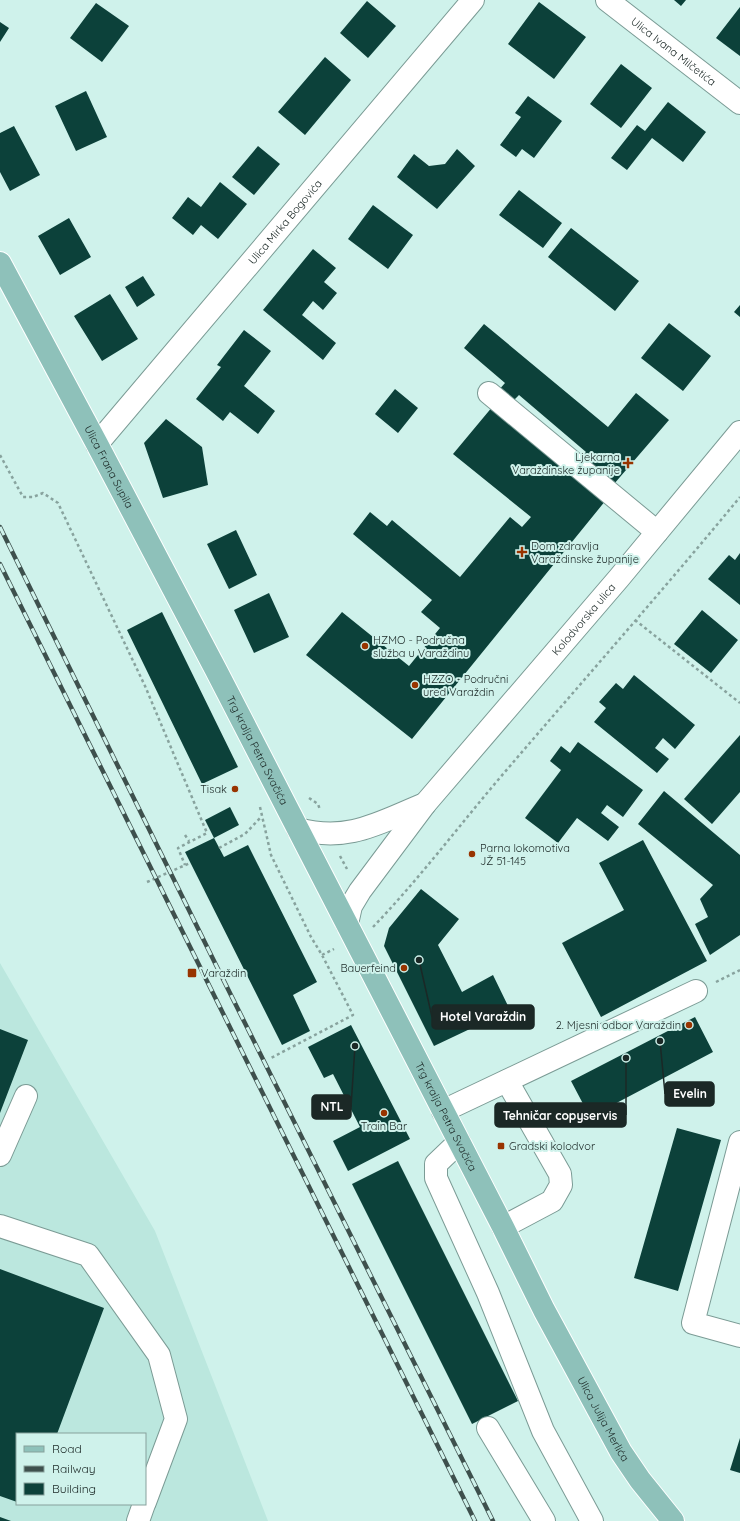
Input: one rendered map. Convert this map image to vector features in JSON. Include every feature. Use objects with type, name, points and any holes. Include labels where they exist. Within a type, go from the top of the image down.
[{"type":"main road","name":"Ulica Frana Supila","points":[[0,263],[216,670]]},
{"type":"main road","name":"Trg kralja Petra Svačića","points":[[216,670],[503,1227],[544,1310]]},
{"type":"main road","name":"Ulica Julija Merlića","points":[[544,1310],[621,1452],[640,1480],[673,1521]]},
{"type":"street","name":"Ulica Mirka Bogovića","points":[[97,444],[473,0]]},
{"type":"street","name":"Ulica Ivana Milčetića","points":[[607,0],[740,103]]},
{"type":"street","points":[[489,393],[657,532]]},
{"type":"street","name":"Kolodvorska ulica","points":[[425,804],[657,532],[740,432]]},
{"type":"street","points":[[298,829],[312,833],[327,834],[360,831],[425,804]]},
{"type":"street","points":[[347,924],[351,906],[360,891],[425,804]]},
{"type":"street","points":[[443,1111],[696,991]]},
{"type":"street","points":[[503,1227],[552,1201],[561,1185],[560,1174],[507,1081]]},
{"type":"street","points":[[0,1154],[26,1096]]},
{"type":"street","points":[[459,1142],[436,1164],[436,1178],[488,1294],[543,1431],[592,1521]]},
{"type":"street","points":[[740,1142],[693,1323],[740,1336]]},
{"type":"street","points":[[0,1226],[88,1255],[159,1355],[176,1419],[146,1500]]},
{"type":"street","points":[[488,1428],[544,1521]]},
{"type":"street","points":[[138,1521],[144,1505]]},
{"type":"path","points":[[0,455],[24,497],[32,497],[43,493],[58,503],[145,686],[207,833],[178,848],[185,865]]},
{"type":"path","points":[[370,929],[409,888],[429,862],[740,497]]},
{"type":"path","points":[[635,620],[740,703]]},
{"type":"path","points":[[258,801],[271,855],[311,937],[322,955],[353,1016],[271,1058]]},
{"type":"path","points":[[219,848],[245,834],[262,816],[285,802]]},
{"type":"path","points":[[185,835],[189,841]]},
{"type":"path","points":[[147,882],[190,863]]},
{"type":"shaded area","points":[[0,963],[155,1231],[268,1521],[0,1521]]},
{"type":"building","points":[[674,0],[686,0],[681,6]]},
{"type":"building","points":[[367,1],[396,26],[368,58],[340,33]]},
{"type":"building","points":[[539,2],[586,37],[554,79],[508,44]]},
{"type":"building","points":[[96,3],[129,26],[102,62],[70,38]]},
{"type":"building","points":[[740,7],[740,56],[716,38]]},
{"type":"building","points":[[0,22],[9,28],[0,42]]},
{"type":"building","points":[[325,57],[351,80],[305,135],[278,112]]},
{"type":"building","points":[[621,64],[652,88],[621,128],[590,104]]},
{"type":"building","points":[[86,91],[107,137],[76,151],[55,106]]},
{"type":"building","points":[[528,96],[562,121],[534,158],[522,149],[516,157],[500,145],[521,117],[515,113]]},
{"type":"building","points":[[668,102],[706,132],[683,162],[652,138],[627,170],[611,158],[637,125],[645,131]]},
{"type":"building","points":[[14,126],[40,175],[10,191],[0,172],[0,133]]},
{"type":"building","points":[[258,146],[280,164],[254,195],[232,177]]},
{"type":"building","points":[[457,149],[475,166],[437,209],[397,177],[414,154],[429,166],[445,164]]},
{"type":"building","points":[[220,182],[247,204],[218,239],[201,225],[193,235],[172,218],[188,197],[201,207]]},
{"type":"building","points":[[519,190],[562,223],[543,248],[499,215]]},
{"type":"building","points":[[373,205],[413,235],[388,269],[348,239]]},
{"type":"building","points":[[69,218],[91,257],[60,275],[38,236]]},
{"type":"building","points":[[571,228],[639,281],[615,311],[548,257]]},
{"type":"building","points":[[313,249],[336,268],[324,282],[337,293],[323,310],[313,301],[302,315],[336,343],[323,360],[263,310]]},
{"type":"building","points":[[143,276],[155,295],[137,307],[125,287]]},
{"type":"building","points":[[110,294],[138,339],[102,361],[74,316]]},
{"type":"building","points":[[740,305],[740,317],[734,312]]},
{"type":"building","points":[[669,323],[711,356],[683,391],[641,358]]},
{"type":"building","points":[[484,324],[608,427],[636,393],[669,420],[614,484],[582,456],[586,452],[519,395],[512,402],[498,391],[505,383],[464,348]]},
{"type":"building","points":[[244,330],[271,351],[244,386],[275,411],[258,434],[230,412],[223,421],[196,399],[221,367],[217,365]]},
{"type":"building","points":[[395,389],[418,408],[398,433],[375,414]]},
{"type":"building","name":"Dom zdravlja Varaždinske županije","points":[[493,406],[606,500],[412,739],[306,655],[342,612],[409,666],[440,628],[421,612],[432,600],[353,534],[370,512],[387,526],[392,520],[460,577],[510,517],[522,527],[531,517],[453,454]]},
{"type":"building","points":[[166,419],[202,447],[208,485],[163,498],[144,443]]},
{"type":"building","points":[[236,530],[257,575],[229,589],[207,544]]},
{"type":"building","points":[[740,553],[740,605],[708,579],[729,555],[735,560]]},
{"type":"building","points":[[269,593],[289,637],[254,653],[234,610]]},
{"type":"building","points":[[702,610],[738,640],[711,673],[674,644]]},
{"type":"building","points":[[162,612],[238,767],[202,784],[127,630]]},
{"type":"building","points":[[634,675],[695,725],[675,749],[663,738],[655,748],[669,759],[657,773],[594,722],[606,708],[599,702],[616,683],[623,689]]},
{"type":"building","points":[[740,735],[740,792],[712,824],[684,799]]},
{"type":"building","points":[[578,742],[643,790],[623,817],[607,805],[601,813],[619,827],[608,841],[577,818],[558,843],[525,818],[561,770],[550,761],[561,746],[570,753]]},
{"type":"building","points":[[664,791],[740,855],[740,935],[710,955],[695,924],[708,917],[700,899],[713,885],[638,824]]},
{"type":"building","points":[[230,807],[239,825],[214,838],[205,820]]},
{"type":"building","points":[[214,838],[224,857],[248,845],[317,982],[293,995],[310,1031],[282,1045],[185,852]]},
{"type":"building","points":[[643,840],[707,961],[601,1017],[562,943],[624,910],[599,863]]},
{"type":"building","points":[[421,889],[459,919],[438,945],[462,992],[493,975],[510,1010],[434,1046],[384,946],[389,928]]},
{"type":"building","points":[[695,1017],[713,1052],[590,1117],[571,1081]]},
{"type":"building","points":[[351,1025],[410,1139],[348,1171],[333,1141],[360,1127],[333,1074],[324,1078],[308,1047]]},
{"type":"building","points":[[0,1029],[28,1040],[0,1113]]},
{"type":"building","points":[[677,1128],[721,1140],[678,1291],[634,1278]]},
{"type":"building","points":[[398,1161],[518,1401],[472,1424],[352,1184]]},
{"type":"building","points":[[0,1269],[104,1308],[57,1433],[16,1433],[16,1502],[0,1496]]},
{"type":"building","points":[[740,1438],[740,1473],[730,1470]]},
{"type":"building","points":[[0,1517],[11,1521],[0,1521]]},
{"type":"railway","points":[[0,527],[493,1521]]},
{"type":"railway","points":[[0,564],[475,1521]]},
{"type":"place","name":"Ljekarna Varaždinske županije","points":[[628,463]]},
{"type":"place","name":"Dom zdravlja Varaždinske županije","points":[[522,552]]},
{"type":"place","name":"HZMO - Područna služba u Varaždinu","points":[[365,646]]},
{"type":"place","name":"HZZO - Područni ured Varaždin","points":[[415,685]]},
{"type":"place","name":"Tisak","points":[[235,789]]},
{"type":"place","name":"Parna lokomotiva JŽ 51-145","points":[[472,854]]},
{"type":"place","name":"Hotel Varaždin","points":[[419,960]]},
{"type":"place","name":"Bauerfeind","points":[[404,968]]},
{"type":"place","name":"Varaždin","points":[[192,973]]},
{"type":"place","name":"2. Mjesni odbor Varaždin","points":[[689,1025]]},
{"type":"place","name":"Evelin","points":[[660,1041]]},
{"type":"place","name":"NTL","points":[[355,1046]]},
{"type":"place","name":"Tehničar copyservis","points":[[626,1058]]},
{"type":"place","name":"Train Bar","points":[[384,1113]]},
{"type":"place","name":"Gradski kolodvor","points":[[501,1146]]}]
